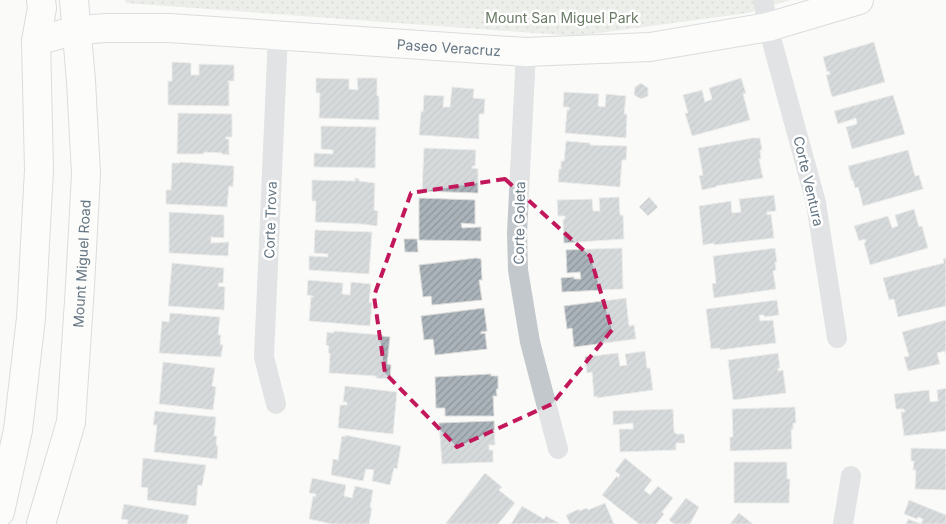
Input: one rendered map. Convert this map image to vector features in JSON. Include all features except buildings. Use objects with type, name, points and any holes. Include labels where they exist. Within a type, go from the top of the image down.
[{"type":"street","points":[[0,512],[18,430],[30,318],[39,170],[36,41],[42,8],[41,0]]},
{"type":"street","name":"Mount Miguel Road","points":[[41,524],[70,422],[86,174],[74,0]]},
{"type":"street","name":"Corte Ventura","points":[[763,0],[768,27],[816,203],[837,338]]},
{"type":"street","name":"Paseo Veracruz","points":[[36,41],[77,30],[169,28],[526,52],[650,48],[768,27],[859,0]]},
{"type":"street","name":"Corte Trova","points":[[276,404],[264,357],[278,35]]},
{"type":"street","name":"Corte Goleta","points":[[526,52],[517,232],[518,270],[530,342],[558,449]]},
{"type":"street","points":[[843,524],[851,476]]},
{"type":"highlighted area","points":[[505,179],[590,256],[612,330],[552,404],[457,447],[385,373],[374,296],[411,193]]},
{"type":"green space","name":"Mount San Miguel Park","points":[[125,0],[790,0],[748,13],[576,36],[126,3]]}]
